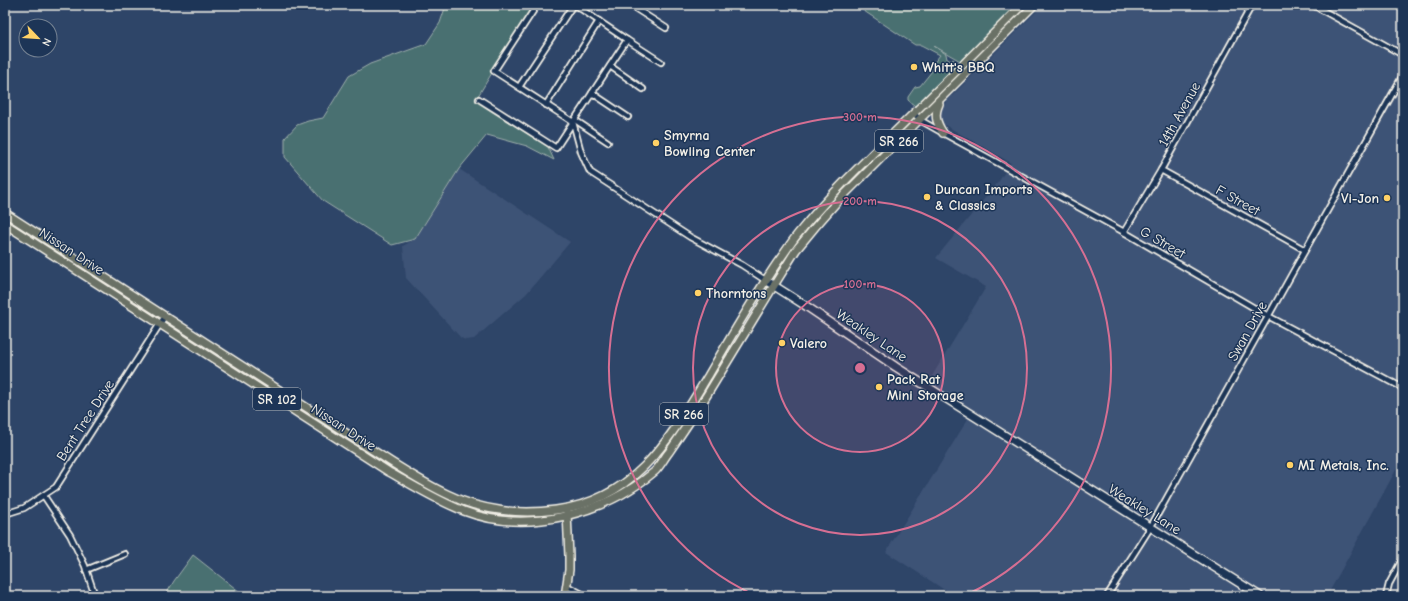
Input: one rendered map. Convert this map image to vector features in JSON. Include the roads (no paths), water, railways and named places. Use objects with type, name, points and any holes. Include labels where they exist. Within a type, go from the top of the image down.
[{"type":"main road","name":"SR 266","points":[[566,512],[590,502],[630,480],[649,463],[675,430],[766,280],[796,236],[820,208],[854,173],[1022,5]]},
{"type":"main road","name":"SR 266","points":[[566,512],[592,508],[615,499],[655,471],[692,420],[796,250],[814,227],[836,203],[1034,5]]},
{"type":"main road","points":[[942,98],[936,110],[936,119],[943,133]]},
{"type":"main road","name":"Nissan Drive","points":[[5,213],[391,462],[450,496],[472,504],[497,510],[566,512]]},
{"type":"main road","name":"Nissan Drive","points":[[5,224],[389,472],[430,496],[465,511],[497,520],[536,520],[566,512]]},
{"type":"main road","name":"Weakley Lane","points":[[766,280],[896,367],[1260,596]]},
{"type":"main road","points":[[565,596],[569,556],[566,512]]},
{"type":"street","points":[[537,5],[494,71],[546,105],[608,142]]},
{"type":"street","points":[[519,87],[574,5],[661,62]]},
{"type":"street","points":[[630,5],[666,28]]},
{"type":"street","name":"14th Avenue","points":[[1124,232],[1161,170],[1252,5]]},
{"type":"street","points":[[1313,5],[1403,55]]},
{"type":"street","points":[[546,105],[599,21]]},
{"type":"street","points":[[479,99],[556,148],[627,40]]},
{"type":"street","points":[[610,66],[643,88]]},
{"type":"street","name":"Swan Drive","points":[[1108,596],[1150,528],[1403,75]]},
{"type":"street","points":[[592,93],[628,116]]},
{"type":"street","name":"G Street","points":[[914,113],[920,120],[1124,232],[1268,316],[1403,388]]},
{"type":"street","name":"Weakley Lane","points":[[574,121],[581,152],[590,172],[690,238],[736,262],[766,280]]},
{"type":"street","name":"F Street","points":[[1161,170],[1305,250]]},
{"type":"street","name":"Bent Tree Drive","points":[[5,514],[24,508],[56,487],[165,316]]},
{"type":"street","points":[[44,496],[70,536],[86,570],[95,596]]},
{"type":"street","points":[[86,570],[125,554]]},
{"type":"street","points":[[1386,596],[1389,584],[1403,558]]},
{"type":"street","points":[[567,586],[586,596]]},
{"type":"place","name":"Whitt's BBQ","points":[[914,67]]},
{"type":"place","name":"Smyrna Bowling Center","points":[[656,143]]},
{"type":"place","name":"Duncan Imports & Classics","points":[[927,197]]},
{"type":"place","name":"Vi-Jon","points":[[1387,198]]},
{"type":"place","name":"Thorntons","points":[[698,293]]},
{"type":"place","name":"Valero","points":[[782,343]]},
{"type":"place","name":"Pack Rat Mini Storage","points":[[879,387]]},
{"type":"place","name":"MI Metals, Inc.","points":[[1290,465]]}]
